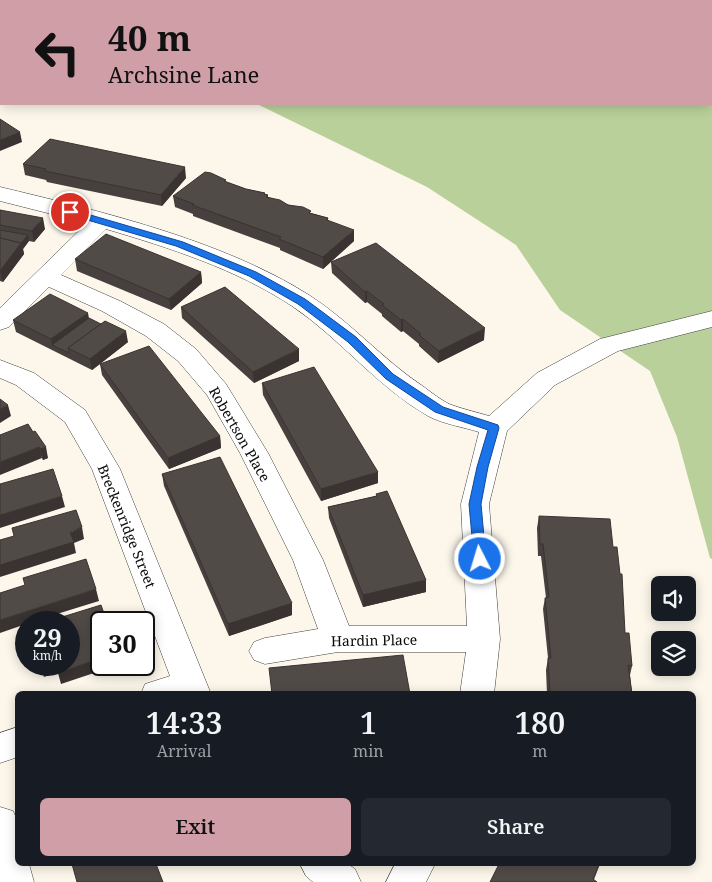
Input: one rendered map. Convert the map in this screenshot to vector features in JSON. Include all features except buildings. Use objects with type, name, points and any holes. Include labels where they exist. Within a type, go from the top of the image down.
[{"type":"street","points":[[0,194],[180,244],[253,274],[301,302],[352,340],[390,376],[439,410],[494,428]]},
{"type":"street","points":[[0,322],[102,221]]},
{"type":"street","name":"Robertson Place","points":[[46,277],[111,306],[155,330],[187,355],[217,390],[254,453],[308,560],[338,639]]},
{"type":"street","points":[[477,691],[484,639],[475,504],[482,467],[494,428],[546,379],[609,345],[712,319]]},
{"type":"street","name":"Breckenridge Street","points":[[0,368],[25,379],[74,416],[106,469],[191,688]]},
{"type":"street","name":"Hardin Place","points":[[265,652],[338,639],[484,639]]},
{"type":"street","points":[[174,691],[191,688]]},
{"type":"street","points":[[0,748],[15,743]]},
{"type":"street","points":[[0,823],[16,882]]},
{"type":"street","points":[[322,866],[342,882]]},
{"type":"street","points":[[405,882],[415,866]]},
{"type":"green space","points":[[259,105],[712,105],[712,559],[710,558],[677,437],[650,371],[560,310],[516,245],[427,187]]},
{"type":"route","points":[[70,212],[180,244],[253,274],[301,302],[352,340],[390,376],[439,410],[494,428],[482,467],[475,504],[480,559]]}]
